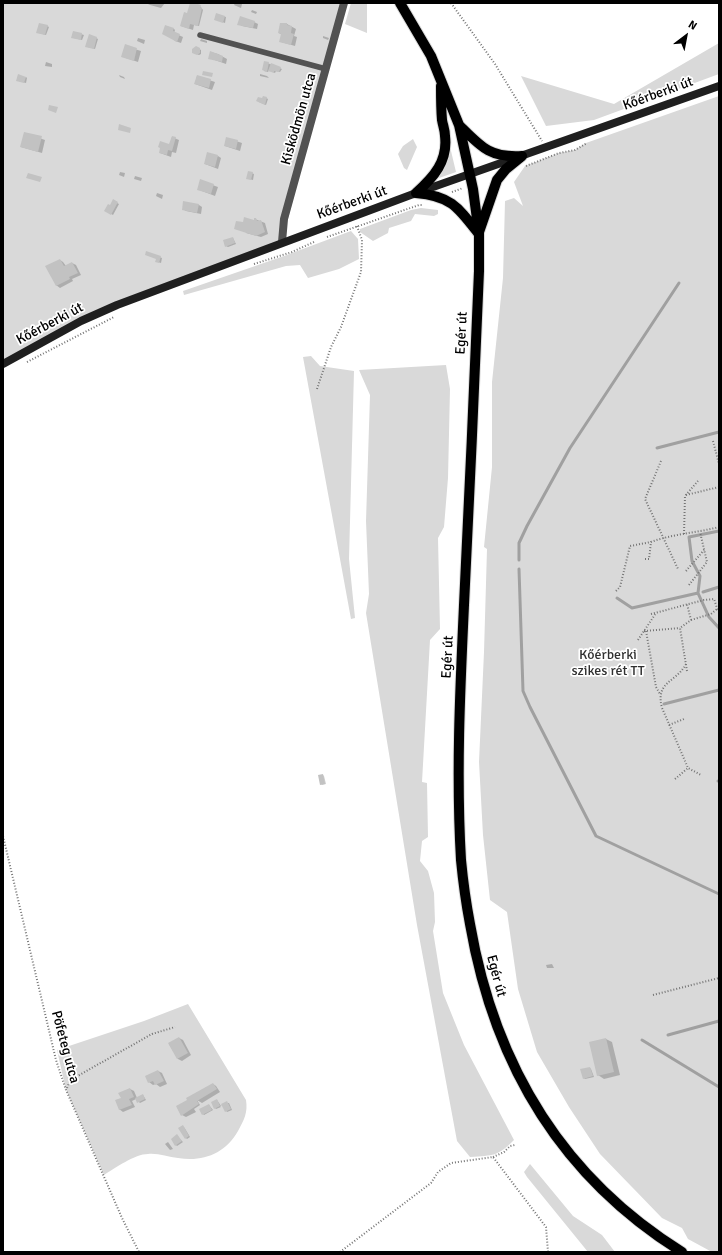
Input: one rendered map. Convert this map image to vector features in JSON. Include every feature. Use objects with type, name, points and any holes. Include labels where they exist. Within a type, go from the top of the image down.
[{"type":"main road","name":"Egér út","points":[[400,3],[431,56],[459,125],[473,185],[479,234],[479,284],[474,369],[458,758],[461,863],[481,980],[501,1038],[520,1080],[548,1126],[567,1152],[611,1199],[636,1220],[682,1252]]},
{"type":"main road","points":[[416,193],[436,173],[443,161],[446,147],[442,122],[441,80]]},
{"type":"main road","points":[[459,125],[476,142],[492,153],[504,156],[522,156]]},
{"type":"main road","points":[[479,234],[497,180],[506,169],[522,156]]},
{"type":"main road","points":[[416,193],[433,195],[445,199],[462,213],[479,234]]},
{"type":"street","name":"Kisködmön utca","points":[[282,242],[284,219],[344,3]]},
{"type":"street","name":"Kőérberki út","points":[[3,364],[81,321],[117,304],[416,193],[719,86]]},
{"type":"lane","points":[[200,35],[326,69]]},
{"type":"path","points":[[451,3],[494,64],[546,148]]},
{"type":"path","points":[[445,199],[448,194],[473,185]]},
{"type":"path","points":[[323,238],[419,205],[424,205]]},
{"type":"path","points":[[317,389],[331,347],[341,327],[361,272],[362,240],[353,216]]},
{"type":"path","points":[[251,265],[292,252],[316,241]]},
{"type":"path","points":[[23,364],[115,317]]},
{"type":"path","points":[[713,441],[719,464]]},
{"type":"path","points":[[661,460],[645,499],[678,569]]},
{"type":"path","points":[[684,534],[685,496],[698,481]]},
{"type":"path","points":[[685,496],[719,487]]},
{"type":"path","points":[[616,591],[620,587],[630,546],[719,527]]},
{"type":"path","points":[[689,585],[707,562],[700,532]]},
{"type":"path","points":[[645,559],[649,559],[651,542]]},
{"type":"path","points":[[686,571],[704,550]]},
{"type":"path","points":[[645,631],[680,628],[691,620],[711,614],[718,610],[714,599],[687,604],[651,614]]},
{"type":"path","points":[[687,604],[691,620]]},
{"type":"path","points":[[638,640],[657,612]]},
{"type":"path","points":[[680,628],[687,671]]},
{"type":"path","points":[[645,631],[656,687],[660,695],[662,708],[688,768],[701,776]]},
{"type":"path","points":[[660,695],[666,684],[683,670],[686,664]]},
{"type":"path","points":[[669,725],[684,719]]},
{"type":"path","points":[[675,779],[688,768]]},
{"type":"path","name":"Pöfeteg utca","points":[[3,836],[56,1060],[66,1090],[122,1218],[139,1252]]},
{"type":"path","points":[[653,995],[719,978]]},
{"type":"path","points":[[66,1090],[68,1083],[74,1078],[152,1034],[175,1027]]},
{"type":"path","points":[[340,1252],[431,1183],[438,1172],[451,1164],[493,1157],[504,1152],[510,1146],[515,1145]]},
{"type":"path","points":[[493,1157],[546,1227],[548,1252]]},
{"type":"green space","points":[[3,3],[344,3],[282,242],[117,305],[3,364]]},
{"type":"green space","points":[[351,3],[367,3],[367,33],[345,24]]},
{"type":"green space","points":[[719,43],[719,74],[594,120],[546,126],[521,76],[614,104]]},
{"type":"green space","name":"Kőérberki szikes rét TT","points":[[719,96],[719,1252],[712,1252],[688,1239],[682,1228],[662,1218],[600,1154],[569,1107],[537,1052],[518,989],[507,912],[490,900],[483,835],[479,762],[487,549],[484,547],[492,467],[492,382],[503,278],[505,201],[514,198],[523,206],[514,182],[525,166],[559,153],[575,150],[586,143]]},
{"type":"green space","points":[[413,139],[417,147],[407,170],[404,168],[398,154],[403,146]]},
{"type":"green space","points":[[451,151],[456,172],[439,178],[449,152]]},
{"type":"green space","points":[[421,208],[438,210],[438,214],[434,216],[415,214],[411,221],[389,228],[388,233],[373,241],[360,232],[360,229],[411,210]]},
{"type":"green space","points":[[351,231],[358,239],[359,259],[339,269],[308,278],[300,265],[286,266],[184,295],[183,291]]},
{"type":"green space","points":[[311,356],[320,366],[354,371],[349,559],[355,618],[351,619],[303,357]]},
{"type":"green space","points":[[446,365],[450,389],[448,478],[444,527],[438,538],[440,629],[430,640],[422,782],[427,783],[428,837],[422,841],[420,861],[428,871],[434,893],[435,922],[433,931],[443,993],[464,1045],[514,1140],[503,1150],[495,1154],[470,1157],[457,1141],[417,925],[366,613],[369,594],[366,521],[370,395],[359,370]]},
{"type":"green space","points":[[188,1004],[246,1100],[246,1113],[242,1123],[233,1139],[220,1151],[212,1155],[196,1159],[174,1158],[156,1154],[137,1156],[104,1175],[66,1090],[57,1050],[144,1021]]},
{"type":"green space","points":[[530,1164],[573,1216],[602,1235],[615,1252],[588,1252],[527,1177],[524,1172]]},
{"type":"building","points":[[190,3],[201,5],[200,7],[202,8],[198,26],[190,24],[189,29],[180,26],[184,12],[187,13]]},
{"type":"building","points":[[216,13],[225,16],[223,23],[214,20]]},
{"type":"building","points":[[240,16],[255,21],[253,28],[237,25]]},
{"type":"building","points":[[39,23],[48,25],[45,35],[36,33]]},
{"type":"building","points":[[280,23],[287,23],[287,25],[292,26],[291,33],[294,34],[291,45],[279,42],[281,34],[278,33]]},
{"type":"building","points":[[165,25],[174,28],[173,31],[180,34],[177,42],[162,34]]},
{"type":"building","points":[[73,31],[82,33],[81,40],[71,38]]},
{"type":"building","points":[[89,34],[97,37],[94,49],[85,47]]},
{"type":"building","points":[[125,44],[137,48],[134,61],[121,57]]},
{"type":"building","points":[[196,46],[200,48],[200,53],[197,55],[192,53],[192,49]]},
{"type":"building","points":[[210,51],[223,56],[222,62],[208,59]]},
{"type":"building","points":[[264,61],[269,62],[267,72],[262,70]]},
{"type":"building","points":[[271,63],[281,67],[279,72],[274,71],[274,73],[268,71]]},
{"type":"building","points":[[203,71],[213,73],[212,77],[202,75]]},
{"type":"building","points":[[18,74],[26,77],[24,83],[16,81]]},
{"type":"building","points":[[197,75],[211,79],[209,88],[194,84]]},
{"type":"building","points":[[263,96],[267,97],[265,105],[256,101],[258,97],[262,98]]},
{"type":"building","points":[[49,105],[58,107],[56,113],[48,110]]},
{"type":"building","points":[[119,124],[131,128],[130,133],[118,130]]},
{"type":"building","points":[[24,132],[42,136],[38,152],[20,147]]},
{"type":"building","points":[[292,133],[300,136],[299,140],[290,138]]},
{"type":"building","points":[[172,136],[176,137],[172,151],[168,150],[167,155],[159,153],[160,148],[158,147],[160,141],[169,144]]},
{"type":"building","points":[[226,137],[238,140],[236,149],[224,146]]},
{"type":"building","points":[[207,152],[218,155],[215,167],[204,164]]},
{"type":"building","points":[[248,171],[253,172],[251,180],[246,179]]},
{"type":"building","points":[[28,173],[42,177],[40,182],[26,178]]},
{"type":"building","points":[[200,179],[214,184],[211,194],[197,190]]},
{"type":"building","points":[[113,199],[118,202],[111,215],[104,211]]},
{"type":"building","points":[[183,201],[199,204],[197,213],[182,210]]},
{"type":"building","points":[[244,217],[254,220],[254,218],[256,218],[257,221],[261,220],[265,232],[256,236],[234,229],[236,221],[243,222]]},
{"type":"building","points":[[233,237],[235,243],[225,247],[223,240]]},
{"type":"building","points":[[146,251],[161,256],[159,263],[155,262],[156,259],[145,255]]},
{"type":"building","points":[[60,259],[64,266],[72,262],[78,273],[56,286],[45,266]]},
{"type":"building","points":[[323,774],[325,784],[320,785],[318,775]]},
{"type":"building","points":[[179,1037],[188,1053],[177,1059],[168,1043]]},
{"type":"building","points":[[606,1038],[614,1072],[597,1076],[589,1042]]},
{"type":"building","points":[[590,1067],[593,1076],[583,1079],[580,1069]]},
{"type":"building","points":[[158,1070],[164,1081],[155,1085],[153,1081],[148,1083],[145,1076]]},
{"type":"building","points":[[213,1083],[217,1089],[197,1101],[199,1104],[181,1116],[176,1106],[187,1100],[186,1098]]},
{"type":"building","points":[[130,1088],[134,1097],[129,1099],[132,1105],[119,1110],[115,1100],[121,1098],[118,1093]]},
{"type":"building","points":[[143,1094],[145,1099],[137,1103],[135,1098]]},
{"type":"building","points":[[217,1099],[220,1106],[214,1109],[211,1102]]},
{"type":"building","points":[[227,1101],[231,1109],[225,1112],[221,1104]]},
{"type":"building","points":[[209,1104],[212,1110],[202,1115],[199,1109]]},
{"type":"building","points":[[183,1125],[189,1136],[185,1139],[178,1128]]},
{"type":"building","points":[[177,1134],[182,1141],[175,1146],[171,1139]]},
{"type":"waterway","points":[[519,560],[519,543],[570,448],[679,283]]},
{"type":"waterway","points":[[657,448],[719,432]]},
{"type":"waterway","points":[[719,531],[689,537],[692,561],[700,576],[698,593],[709,617],[719,628]]},
{"type":"waterway","points":[[519,569],[523,691],[596,836],[719,894]]},
{"type":"waterway","points":[[703,592],[719,587]]},
{"type":"waterway","points":[[617,598],[632,608],[698,593]]},
{"type":"waterway","points":[[664,704],[719,690]]},
{"type":"waterway","points":[[668,1035],[719,1021]]},
{"type":"waterway","points":[[642,1040],[719,1087]]}]
